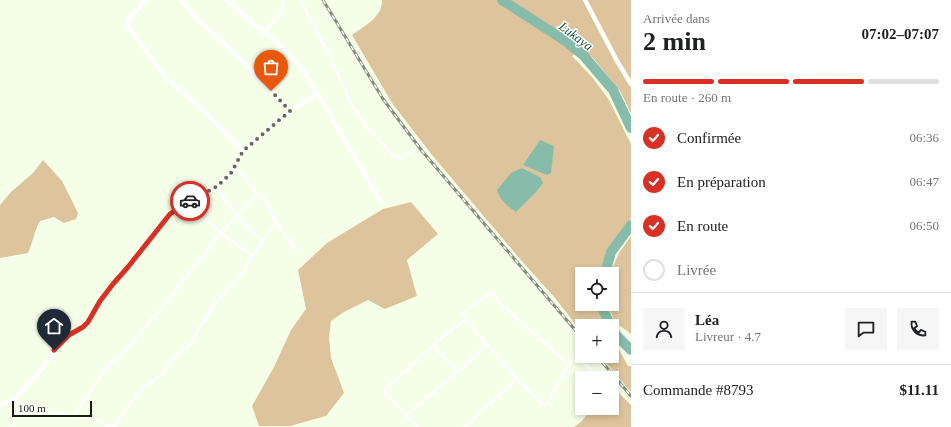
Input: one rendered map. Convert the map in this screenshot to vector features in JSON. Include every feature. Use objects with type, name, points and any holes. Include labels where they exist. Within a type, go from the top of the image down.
[{"type":"street","points":[[146,0],[128,18],[128,27],[168,80],[204,111],[243,151]]},
{"type":"street","points":[[180,0],[198,20],[234,53],[290,111]]},
{"type":"street","points":[[226,0],[265,33],[297,63],[318,94],[381,202]]},
{"type":"street","points":[[585,0],[617,61],[631,84]]},
{"type":"street","points":[[0,405],[16,399],[43,367],[55,349],[69,335],[83,327],[88,322],[100,301],[170,214],[216,187],[231,173],[243,151],[290,111],[318,94]]},
{"type":"lane","points":[[265,33],[268,26],[277,18],[283,4],[282,0]]},
{"type":"lane","points":[[300,0],[330,56],[354,107],[369,129],[395,158],[402,157],[414,149]]},
{"type":"lane","points":[[231,173],[236,172],[242,174],[257,194],[266,201],[276,222],[297,251]]},
{"type":"lane","points":[[216,187],[237,216],[263,242]]},
{"type":"lane","points":[[74,416],[110,363],[122,354],[156,315],[221,233],[257,194]]},
{"type":"lane","points":[[189,202],[221,233],[253,256]]},
{"type":"lane","points":[[15,414],[47,412],[92,417],[110,426],[114,426],[144,387],[163,374],[169,363],[192,342],[213,306],[244,271],[276,222]]},
{"type":"lane","points":[[569,366],[501,304],[492,292],[462,313],[466,320],[517,379],[545,406],[569,366],[577,357],[591,369]]},
{"type":"lane","points":[[418,427],[386,394],[385,390],[433,345],[466,320]]},
{"type":"lane","points":[[406,415],[458,372],[486,343]]},
{"type":"lane","points":[[433,345],[458,372]]},
{"type":"lane","points":[[464,427],[517,379]]},
{"type":"lane","points":[[14,427],[16,399]]},
{"type":"shaded area","points":[[382,0],[631,0],[631,113],[620,91],[593,58],[583,50],[572,56],[592,77],[609,100],[631,144],[631,218],[609,249],[604,267],[575,267],[575,311],[602,311],[604,319],[575,319],[575,324],[555,298],[432,155],[392,103],[352,35],[376,16]]},
{"type":"shaded area","points":[[540,140],[554,146],[551,173],[547,175],[523,165]]},
{"type":"shaded area","points":[[43,160],[62,181],[78,213],[76,219],[64,223],[54,217],[40,221],[28,253],[0,258],[0,205],[11,192],[33,173]]},
{"type":"shaded area","points":[[522,168],[540,177],[543,183],[516,212],[504,202],[497,190],[511,173]]},
{"type":"shaded area","points":[[411,202],[438,234],[407,260],[417,296],[385,309],[368,300],[344,312],[331,321],[329,338],[331,358],[344,393],[326,416],[290,426],[259,426],[252,406],[274,367],[291,330],[306,309],[298,270],[327,243],[383,209]]},
{"type":"shaded area","points":[[631,236],[631,334],[619,325],[619,319],[614,319],[610,311],[619,311],[619,267],[613,267],[619,253]]},
{"type":"shaded area","points":[[619,350],[628,366],[631,366],[631,392],[619,378],[619,371],[613,371],[606,363],[619,363]]},
{"type":"shaded area","points":[[619,393],[631,405],[631,427],[574,427],[587,415],[619,415]]},
{"type":"waterway","name":"Lukaya","points":[[502,0],[567,42],[583,55],[613,90],[631,128]]},
{"type":"waterway","name":"Lukaya","points":[[607,267],[611,252],[631,225]]},
{"type":"waterway","name":"Lukaya","points":[[604,311],[608,319]]},
{"type":"waterway","name":"Lukaya","points":[[619,338],[631,350]]},
{"type":"railway","points":[[323,0],[383,99],[422,151],[575,330]]},
{"type":"railway","points":[[603,363],[631,396]]},
{"type":"way so far","points":[[190,201],[216,187],[224,180],[231,173],[243,151],[290,111],[271,91]]},
{"type":"route","points":[[54,350],[69,335],[83,327],[88,322],[100,301],[170,214],[190,201]]}]
